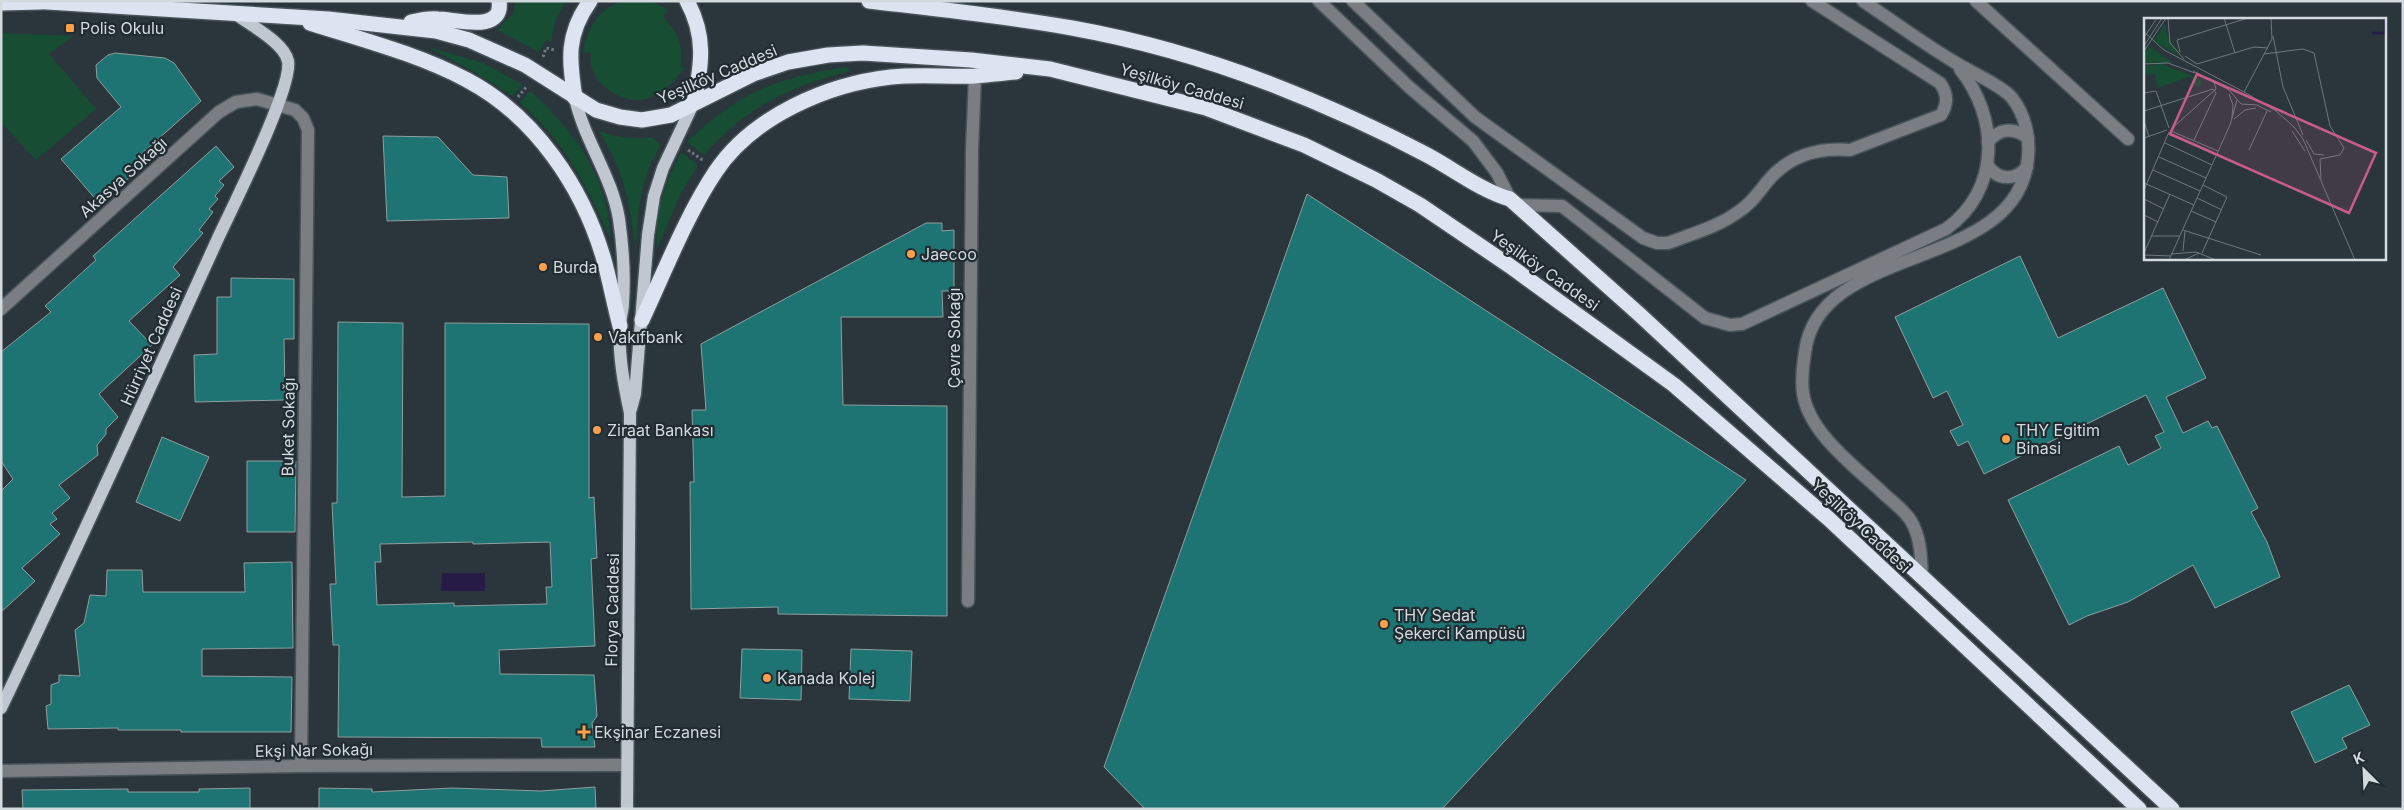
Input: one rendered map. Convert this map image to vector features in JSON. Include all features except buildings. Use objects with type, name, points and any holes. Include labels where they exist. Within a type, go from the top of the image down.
[{"type":"highway","points":[[397,25],[438,18],[474,24],[489,21],[496,14],[499,1]]},
{"type":"highway","points":[[575,98],[570,53],[574,28],[590,1]]},
{"type":"highway","points":[[687,1],[694,14],[702,47],[694,102]]},
{"type":"highway","name":"Yeşilköy Caddesi","points":[[869,1],[1072,28],[1138,42],[1202,60],[1269,84],[1358,121],[1427,155],[1494,194],[1513,202],[1639,314],[2172,809]]},
{"type":"highway","name":"Yeşilköy Caddesi","points":[[1,3],[36,2],[233,12],[397,25],[436,31],[497,51],[537,72],[575,98],[604,112],[620,117],[642,120],[671,115],[753,74],[788,62],[828,55],[863,53],[971,60],[1050,69],[1206,108],[1304,146],[1376,180],[1420,205],[1630,351],[1740,440],[1829,519],[2139,809]]},
{"type":"highway","points":[[290,17],[437,66],[468,81],[491,96],[532,130],[566,174],[583,208],[603,258],[620,326]]},
{"type":"highway","points":[[642,320],[670,258],[716,171],[737,146],[762,125],[817,97],[856,83],[892,77],[975,76],[1050,69]]},
{"type":"main road","name":"Hürriyet Caddesi","points":[[1,708],[70,566],[278,104],[288,71],[288,61],[275,42],[233,12]]},
{"type":"main road","name":"Florya Caddesi","points":[[575,98],[583,124],[612,191],[618,218],[623,265],[623,304],[620,326],[626,394],[630,412],[627,809]]},
{"type":"main road","name":"Florya Caddesi","points":[[630,412],[635,394],[648,234],[654,196],[663,168],[694,102]]},
{"type":"street","points":[[1319,1],[1409,87],[1474,141],[1497,174],[1513,202],[1562,206],[1705,318],[1730,325],[1742,324],[1946,229],[1957,221],[1975,200],[1985,176],[1988,142],[1983,112],[1976,94],[1955,63]]},
{"type":"street","points":[[1353,1],[1475,118],[1643,238],[1657,243],[1668,243],[1737,213],[1753,200],[1778,171],[1803,155],[1834,149],[1850,150],[1941,115],[1945,109],[1946,96],[1940,83],[1812,1]]},
{"type":"street","points":[[1863,1],[1955,63],[2011,96],[2022,116],[2028,138],[2027,167],[2016,195],[1989,223],[1846,289],[1822,311],[1809,337],[1802,378],[1802,392],[1809,415],[1820,433],[1910,519],[1920,541],[1922,577]]},
{"type":"street","points":[[1976,1],[2128,140]]},
{"type":"street","name":"Çevre Sokağı","points":[[968,601],[972,150],[975,76]]},
{"type":"street","name":"Akasya Sokağı","points":[[1,309],[219,112],[236,102],[257,99],[278,104]]},
{"type":"street","name":"Buket Sokağı","points":[[278,104],[295,110],[303,118],[308,130],[301,766]]},
{"type":"street","points":[[1988,142],[1993,136],[2006,130],[2014,130],[2028,138]]},
{"type":"street","points":[[1987,164],[1994,173],[2005,178],[2018,176],[2027,167]]},
{"type":"street","name":"Ekşi Nar Sokağı","points":[[1,771],[301,766],[627,765]]},
{"type":"green space","points":[[516,1],[566,1],[555,21],[551,42],[546,40],[539,52],[497,30],[513,14]]},
{"type":"green space","points":[[624,1],[651,1],[668,10],[663,17],[679,40],[681,67],[685,68],[663,90],[646,99],[629,99],[604,87],[594,73],[591,53],[584,52],[591,27],[601,13],[615,4]]},
{"type":"green space","points":[[1,33],[73,36],[49,54],[96,109],[36,160],[1,122]]},
{"type":"green space","points":[[428,47],[483,63],[523,85],[512,96],[476,73]]},
{"type":"green space","points":[[846,67],[850,71],[807,84],[753,111],[720,138],[704,155],[687,142],[724,111],[760,90],[799,76]]},
{"type":"green space","points":[[530,91],[555,115],[587,157],[601,189],[607,210],[611,240],[584,184],[562,149],[536,117],[520,103]]},
{"type":"green space","points":[[599,131],[625,137],[652,137],[661,145],[648,171],[644,185],[637,227],[636,256],[626,191],[616,163]]},
{"type":"green space","points":[[681,152],[698,165],[681,193],[657,249],[659,211],[670,176]]},
{"type":"shaded area","points":[[442,573],[485,573],[485,591],[441,591]]},
{"type":"place","name":"Polis Okulu","points":[[70,28]]},
{"type":"place","name":"Jaecoo","points":[[911,254]]},
{"type":"place","name":"Burda","points":[[543,267]]},
{"type":"place","name":"Vakıfbank","points":[[598,337]]},
{"type":"place","name":"Ziraat Bankası","points":[[597,430]]},
{"type":"place","name":"THY Egitim Binasi","points":[[2006,439]]},
{"type":"place","name":"THY Sedat Şekerci Kampüsü","points":[[1384,624]]},
{"type":"place","name":"Kanada Kolej","points":[[767,678]]},
{"type":"place","name":"Ekşinar Eczanesi","points":[[584,732]]}]
